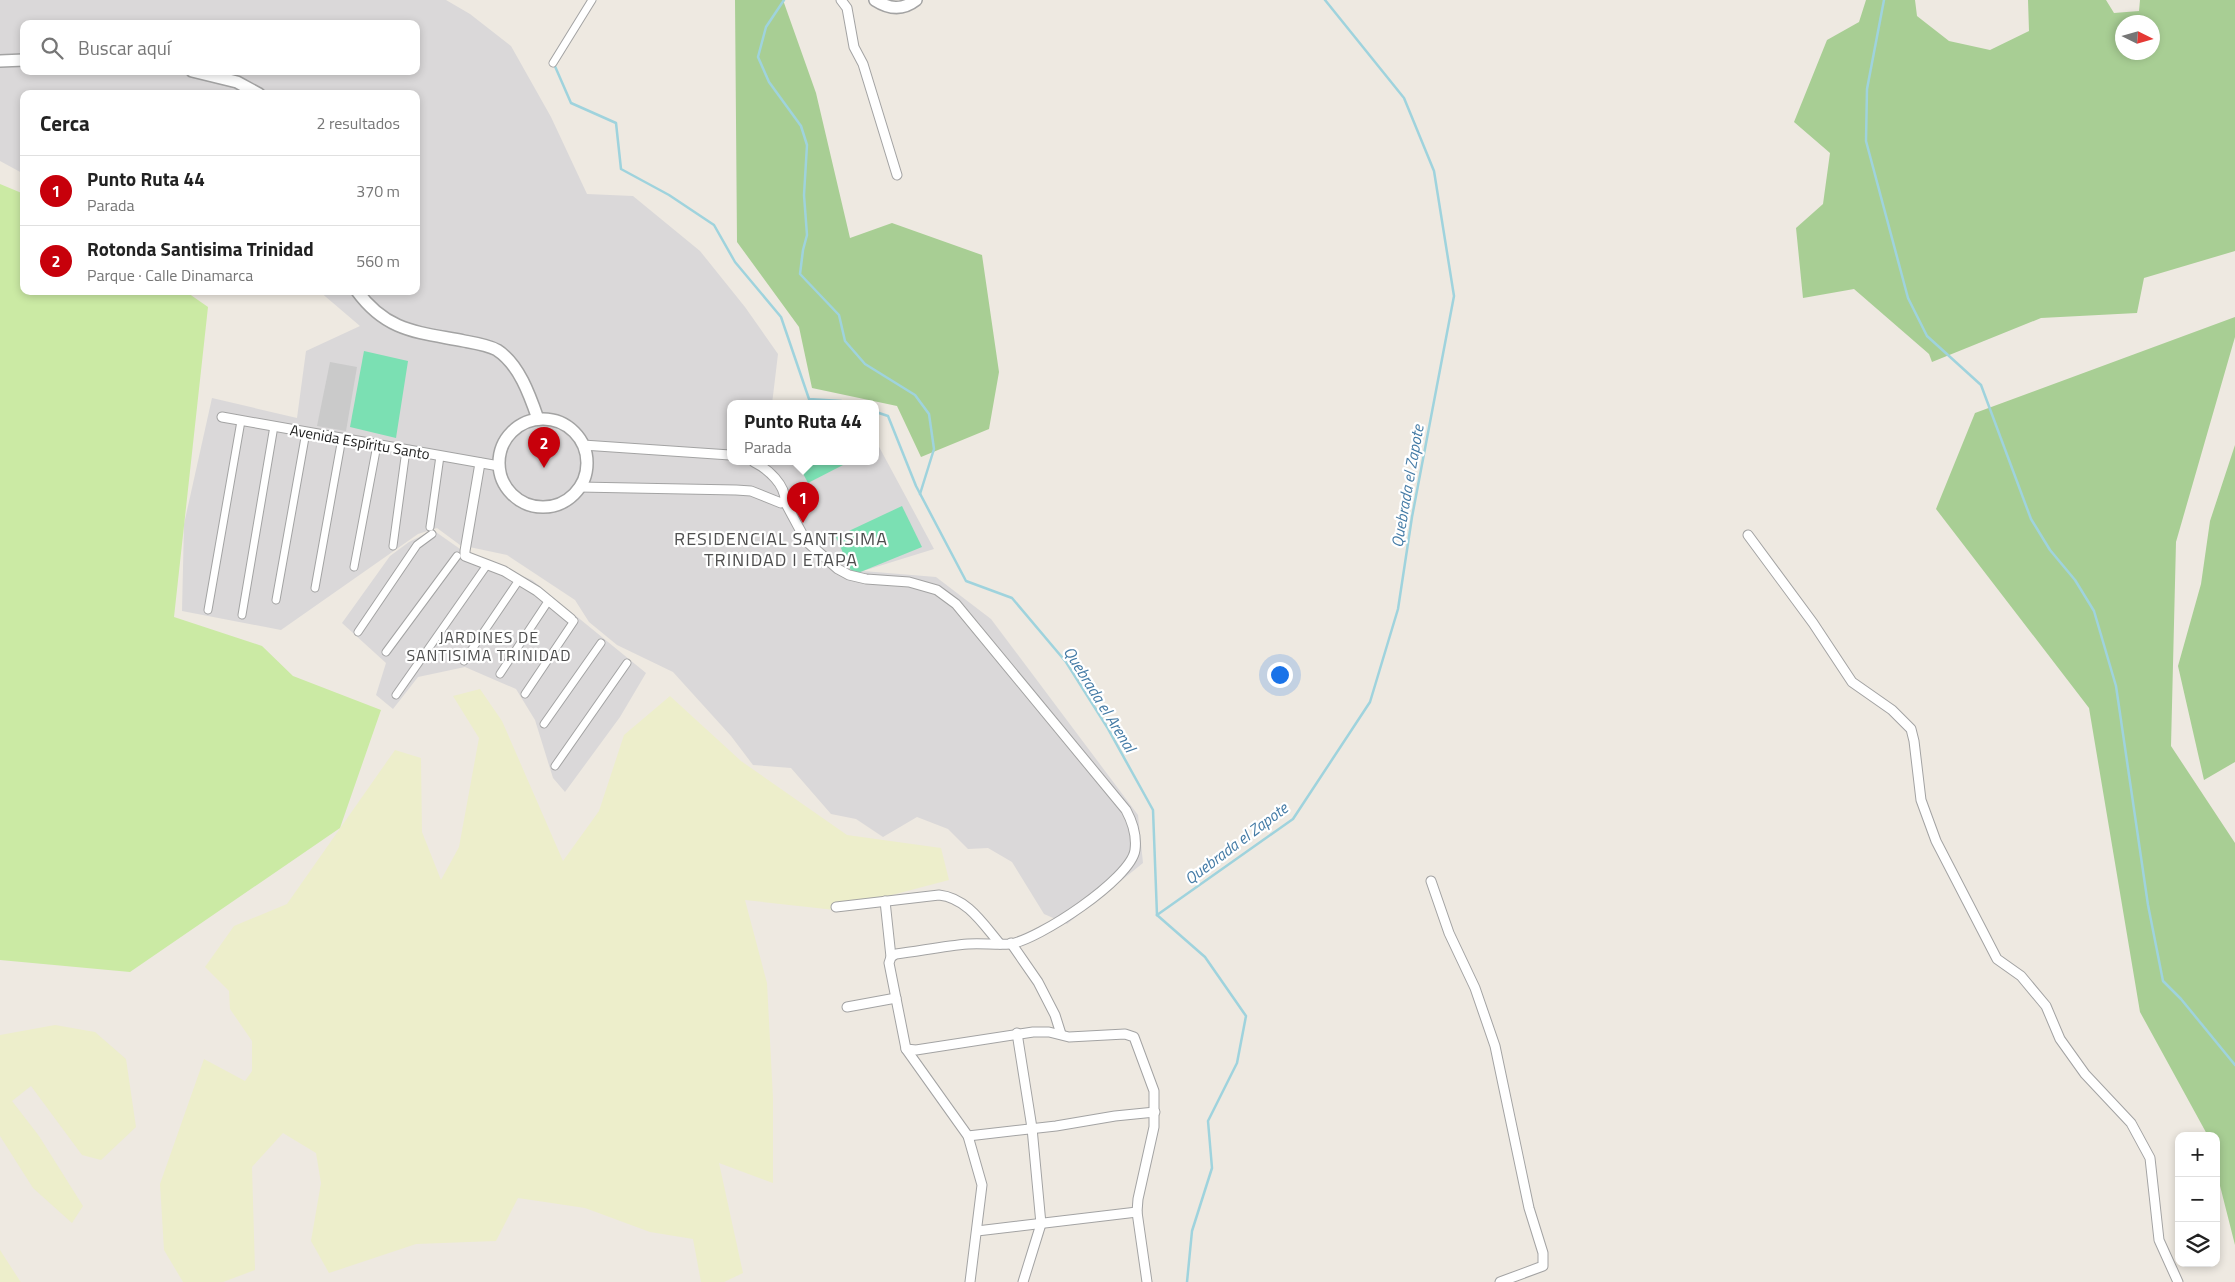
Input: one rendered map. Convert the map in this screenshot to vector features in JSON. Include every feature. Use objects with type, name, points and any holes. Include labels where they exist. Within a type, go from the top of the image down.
[{"type":"street","points":[[553,62],[592,0]]},
{"type":"street","points":[[841,0],[847,8],[854,47],[863,64],[897,175]]},
{"type":"street","points":[[875,0],[898,8],[907,6],[916,0]]},
{"type":"street","points":[[0,60],[20,60]]},
{"type":"street","points":[[208,75],[237,82],[252,90]]},
{"type":"street","points":[[359,295],[367,306],[401,329],[468,342],[499,351],[513,365],[524,385],[538,419]]},
{"type":"street","name":"Avenida Espíritu Santo","points":[[222,417],[499,466]]},
{"type":"street","points":[[538,419],[558,421],[568,427],[583,445],[586,459],[585,474],[579,487],[566,500],[555,505],[533,506],[523,502],[503,482],[499,466],[500,452],[505,440],[514,429],[525,422],[538,419]]},
{"type":"street","points":[[208,610],[241,421]]},
{"type":"street","points":[[242,615],[274,426]]},
{"type":"street","points":[[276,600],[306,432]]},
{"type":"street","points":[[315,588],[342,438]]},
{"type":"street","points":[[354,567],[377,444]]},
{"type":"street","points":[[583,445],[727,455]]},
{"type":"street","points":[[393,546],[406,450]]},
{"type":"street","points":[[358,632],[417,545],[431,531],[440,456]]},
{"type":"street","points":[[480,463],[465,556],[470,560],[504,571],[549,600],[573,620],[525,694]]},
{"type":"street","points":[[760,465],[766,468],[779,484],[785,497],[785,502],[806,541],[838,569],[849,575],[866,579],[908,582],[937,590],[956,604],[1126,810],[1135,825],[1135,851],[1125,871],[1066,917],[1042,932],[1011,944],[969,944],[896,954],[891,957]]},
{"type":"street","points":[[579,487],[736,490],[751,492],[781,503],[785,502]]},
{"type":"street","points":[[1748,535],[1813,623],[1852,682],[1892,710],[1911,729],[1921,800],[1933,832],[1997,959],[2021,976],[2046,1006],[2060,1039],[2085,1074],[2131,1123],[2150,1158],[2159,1240],[2178,1282]]},
{"type":"street","points":[[386,652],[456,556]]},
{"type":"street","points":[[396,695],[487,565]]},
{"type":"street","points":[[464,661],[518,580]]},
{"type":"street","points":[[500,674],[549,600]]},
{"type":"street","points":[[544,724],[601,643]]},
{"type":"street","points":[[555,766],[627,663]]},
{"type":"street","points":[[1431,881],[1448,933],[1475,988],[1495,1046],[1528,1208],[1543,1252],[1542,1266],[1500,1282]]},
{"type":"street","points":[[836,907],[940,895],[949,896],[959,900],[1000,944]]},
{"type":"street","points":[[885,901],[891,957],[889,963],[896,998],[911,1053],[968,1136],[982,1185],[970,1282]]},
{"type":"street","points":[[1011,944],[1038,982],[1055,1015],[1061,1034]]},
{"type":"street","points":[[847,1007],[896,998]]},
{"type":"street","points":[[1020,1051],[1033,1032]]},
{"type":"street","points":[[911,1053],[1033,1032],[1061,1034],[1069,1037],[1125,1034],[1134,1037],[1154,1091],[1154,1128],[1137,1212],[1148,1282]]},
{"type":"street","points":[[1017,1034],[1032,1128],[1041,1224],[1023,1282]]},
{"type":"street","points":[[968,1136],[1155,1112]]},
{"type":"street","points":[[977,1231],[1137,1212]]},
{"type":"shaded area","points":[[0,0],[446,0],[470,14],[511,46],[551,117],[587,194],[633,196],[700,251],[745,307],[778,354],[772,400],[727,400],[727,465],[879,465],[879,447],[934,549],[863,571],[936,577],[991,619],[1138,815],[1143,863],[1067,924],[1044,914],[1012,862],[988,848],[968,849],[948,829],[917,817],[883,837],[856,819],[831,814],[791,768],[753,765],[731,736],[673,672],[617,645],[589,622],[575,600],[507,555],[460,545],[437,528],[418,534],[281,630],[182,611],[184,524],[212,398],[297,418],[306,351],[360,326],[324,295],[420,295],[420,90],[20,90],[20,172],[0,161]]},
{"type":"shaded area","points":[[330,362],[357,367],[346,431],[317,426]]},
{"type":"shaded area","points":[[433,530],[463,551],[532,580],[646,673],[620,717],[565,792],[553,778],[535,720],[516,689],[465,667],[418,677],[393,709],[376,695],[386,663],[342,623],[390,556],[409,542]]},
{"type":"green space","points":[[735,0],[783,0],[816,93],[850,238],[892,223],[982,255],[999,372],[989,429],[921,457],[897,406],[879,402],[879,400],[869,400],[812,388],[799,327],[737,242]]},
{"type":"green space","points":[[1866,0],[1915,0],[1917,16],[1949,41],[1990,50],[2029,31],[2028,0],[2106,0],[2114,13],[2139,11],[2140,0],[2235,0],[2235,251],[2144,278],[2137,313],[2041,318],[1932,362],[1929,354],[1854,289],[1803,298],[1796,228],[1823,204],[1830,153],[1794,122],[1827,40],[1859,22]]},
{"type":"green space","points":[[0,184],[20,192],[20,295],[191,295],[208,307],[174,617],[262,646],[293,676],[381,710],[340,828],[130,972],[0,960]]},
{"type":"green space","points":[[2235,317],[2235,337],[2176,542],[2171,746],[2235,843],[2235,1245],[2220,1186],[2220,1132],[2206,1132],[2140,1012],[2089,708],[1936,509],[1975,413]]},
{"type":"green space","points":[[364,351],[408,361],[396,438],[350,427]]},
{"type":"green space","points":[[2235,445],[2235,762],[2204,780],[2178,666],[2201,584],[2210,521]]},
{"type":"green space","points":[[799,465],[843,465],[808,483]]},
{"type":"green space","points":[[902,506],[922,547],[853,575],[836,537]]},
{"type":"green space","points":[[480,689],[502,721],[563,861],[599,811],[624,735],[670,696],[741,761],[847,835],[941,848],[949,880],[835,910],[745,900],[767,983],[773,1098],[773,1183],[719,1163],[743,1273],[724,1282],[701,1282],[693,1239],[650,1232],[585,1208],[518,1198],[496,1241],[416,1244],[329,1273],[311,1241],[321,1183],[316,1153],[283,1133],[252,1167],[255,1270],[223,1282],[183,1282],[164,1250],[160,1184],[204,1059],[245,1081],[252,1071],[252,1041],[230,1009],[229,991],[205,967],[234,926],[287,904],[395,750],[421,758],[422,832],[441,880],[459,847],[479,738],[453,696]]},
{"type":"green space","points":[[55,1025],[95,1032],[126,1059],[136,1127],[101,1160],[82,1155],[31,1086],[12,1101],[39,1136],[83,1206],[72,1223],[33,1188],[0,1136],[0,1035]]},
{"type":"green space","points":[[0,1250],[20,1281],[21,1282],[0,1282]]},
{"type":"waterway","points":[[784,0],[766,27],[758,57],[769,82],[801,126],[807,145],[804,195],[807,235],[800,274],[839,315],[845,341],[865,364],[915,395],[929,414],[934,449],[920,494]]},
{"type":"waterway","name":"Quebrada el Zapote","points":[[1157,915],[1293,819],[1370,702],[1398,609],[1412,517],[1454,296],[1434,171],[1404,98],[1325,0]]},
{"type":"waterway","points":[[1884,0],[1867,89],[1866,141],[1908,298],[1927,336],[1981,385],[2031,519],[2050,550],[2075,580],[2094,611],[2116,686],[2148,905],[2163,981],[2181,999],[2235,1065]]},
{"type":"waterway","name":"Quebrada el Arenal","points":[[554,64],[571,103],[616,123],[621,169],[669,195],[714,225],[735,262],[781,317],[809,399],[825,400]]},
{"type":"waterway","name":"Quebrada el Arenal","points":[[879,413],[888,416],[916,486],[966,581],[1012,598],[1066,662],[1107,727],[1153,810],[1157,915]]},
{"type":"waterway","points":[[1157,915],[1205,957],[1246,1016],[1237,1063],[1208,1121],[1212,1168],[1192,1231],[1187,1282]]},
{"type":"place","name":"Rotonda Santisima Trinidad","points":[[544,468]]},
{"type":"place","name":"Punto Ruta 44","points":[[803,523]]},
{"type":"district","name":"RESIDENCIAL SANTISIMA TRINIDAD I ETAPA","points":[[781,548]]},
{"type":"district","name":"JARDINES DE SANTISIMA TRINIDAD","points":[[489,646]]}]
